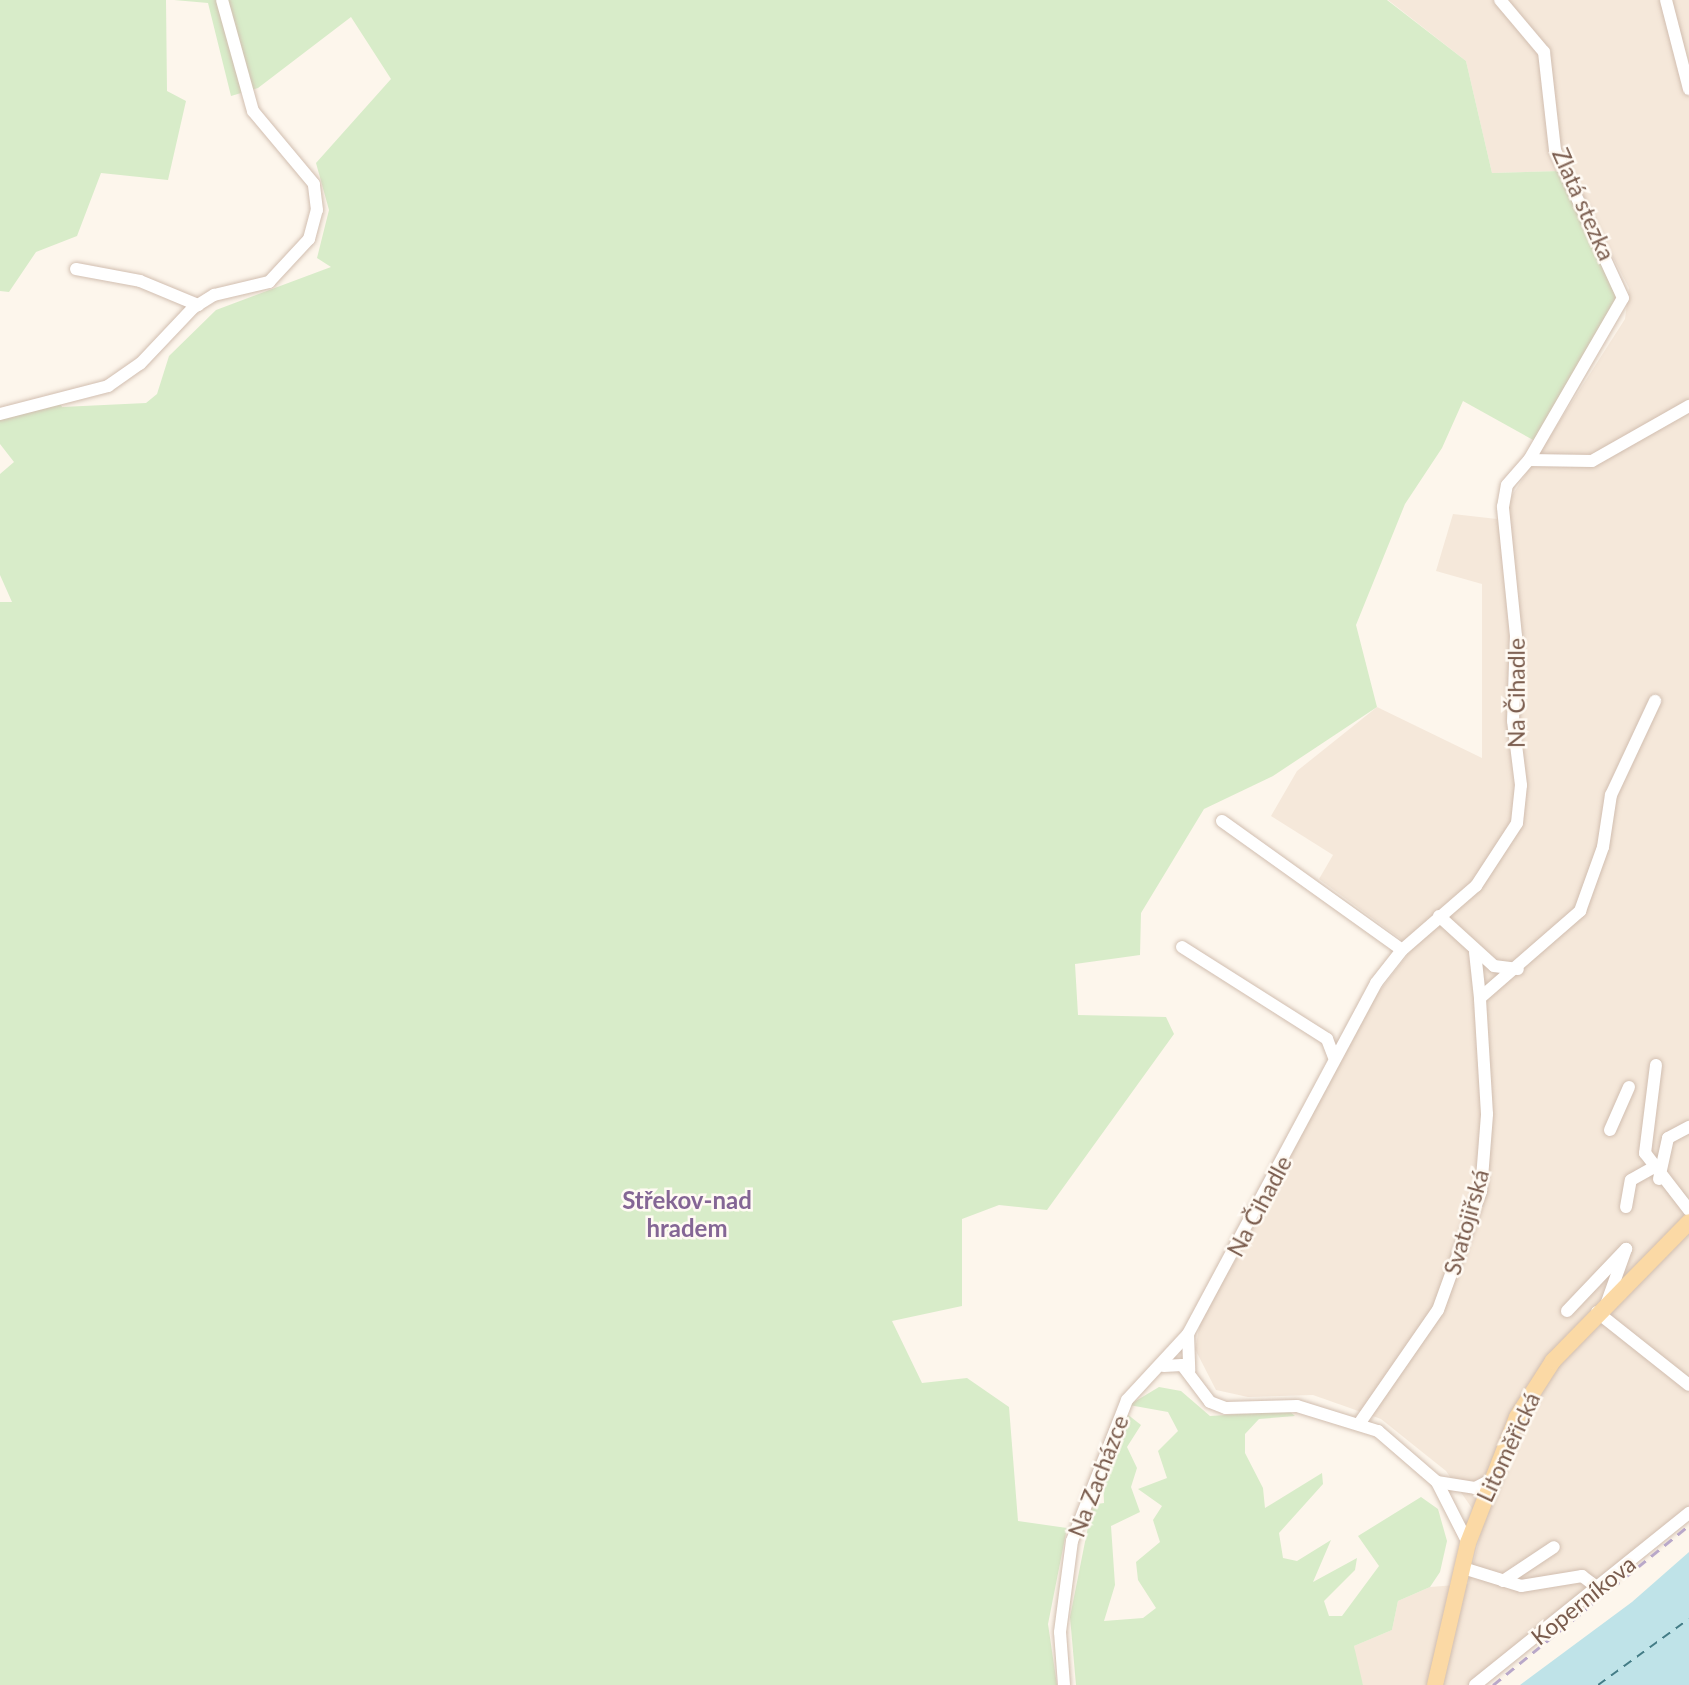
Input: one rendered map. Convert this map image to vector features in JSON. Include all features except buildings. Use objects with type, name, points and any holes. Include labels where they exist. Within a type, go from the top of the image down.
[{"type":"main road","name":"Litoměřická","points":[[1436,1685],[1468,1543],[1487,1482],[1534,1389],[1602,1307],[1689,1222]]},
{"type":"street","points":[[0,414],[108,386],[140,364],[198,305],[269,282],[291,261],[315,225],[314,184],[253,111],[222,0]]},
{"type":"street","name":"Zlatá stezka","points":[[1500,0],[1544,52],[1555,150],[1623,298]]},
{"type":"street","points":[[1666,0],[1685,37],[1689,89]]},
{"type":"street","points":[[76,269],[140,281],[198,305]]},
{"type":"street","name":"Na Čihadle","points":[[1176,1350],[1188,1334],[1334,1057],[1402,950],[1490,869],[1520,809],[1513,721],[1516,636],[1503,507],[1507,485],[1530,460],[1623,298]]},
{"type":"street","points":[[1530,460],[1592,461],[1689,406]]},
{"type":"street","points":[[1480,998],[1518,969],[1580,911],[1604,847],[1611,794],[1655,701]]},
{"type":"street","points":[[1222,821],[1402,950]]},
{"type":"street","points":[[1439,916],[1494,967],[1518,969]]},
{"type":"street","points":[[1182,947],[1327,1039],[1334,1057]]},
{"type":"street","name":"Svatojiřská","points":[[1361,1421],[1438,1310],[1481,1191],[1487,1114],[1475,952]]},
{"type":"street","points":[[1656,1065],[1644,1134],[1655,1174],[1689,1210]]},
{"type":"street","points":[[1610,1130],[1627,1084],[1649,1101]]},
{"type":"street","points":[[1655,1174],[1668,1138],[1689,1127]]},
{"type":"street","points":[[1626,1208],[1630,1180],[1655,1174]]},
{"type":"street","points":[[1567,1311],[1626,1249],[1602,1307],[1689,1385]]},
{"type":"street","points":[[1188,1334],[1189,1371],[1210,1402],[1226,1408],[1297,1406],[1361,1421],[1437,1482],[1468,1543]]},
{"type":"street","name":"Na Zacházce","points":[[1065,1685],[1060,1632],[1072,1541],[1127,1400],[1164,1366],[1176,1350]]},
{"type":"street","points":[[1164,1366],[1189,1371]]},
{"type":"street","points":[[1437,1482],[1466,1488],[1487,1482]]},
{"type":"street","name":"Koperníkova","points":[[1475,1685],[1689,1513]]},
{"type":"street","points":[[1503,1581],[1555,1547]]},
{"type":"street","points":[[1463,1568],[1531,1587],[1582,1576],[1598,1588]]},
{"type":"shaded area","points":[[1388,0],[1689,0],[1689,1515],[1481,1685],[1363,1685],[1357,1668],[1354,1646],[1392,1630],[1398,1601],[1430,1587],[1468,1584],[1483,1524],[1446,1471],[1381,1419],[1313,1395],[1248,1397],[1216,1390],[1195,1349],[1203,1309],[1234,1263],[1359,1017],[1413,948],[1319,879],[1333,855],[1271,816],[1297,771],[1377,707],[1482,758],[1482,584],[1436,571],[1453,514],[1497,519],[1625,319],[1629,288],[1572,179],[1561,171],[1492,173],[1466,61]]},
{"type":"green space","points":[[0,0],[166,0],[167,91],[186,101],[168,180],[101,173],[77,236],[36,252],[9,292],[0,291]]},
{"type":"green space","points":[[174,0],[1387,0],[1466,61],[1492,173],[1561,171],[1617,291],[1611,319],[1535,441],[1463,401],[1442,448],[1405,504],[1356,625],[1377,707],[1273,776],[1204,809],[1141,913],[1140,955],[1075,964],[1078,1015],[1166,1017],[1174,1034],[1047,1210],[999,1205],[962,1219],[962,1306],[892,1321],[922,1383],[967,1378],[1009,1407],[1018,1521],[1067,1528],[1048,1624],[1057,1685],[0,1685],[0,602],[12,602],[0,575],[0,474],[14,462],[0,444],[0,414],[58,400],[62,407],[146,403],[157,394],[169,356],[216,310],[331,267],[317,258],[329,210],[316,163],[391,79],[351,17],[258,88],[231,96],[208,3]]},
{"type":"green space","points":[[1159,1387],[1181,1391],[1210,1416],[1289,1411],[1295,1416],[1259,1419],[1245,1434],[1245,1453],[1263,1488],[1265,1508],[1322,1473],[1323,1484],[1279,1533],[1283,1558],[1297,1561],[1331,1540],[1313,1582],[1357,1558],[1355,1570],[1324,1601],[1329,1616],[1342,1616],[1379,1566],[1358,1536],[1421,1497],[1438,1509],[1447,1541],[1440,1572],[1430,1587],[1398,1601],[1392,1630],[1354,1646],[1363,1685],[1076,1685],[1070,1617],[1089,1522],[1081,1521],[1090,1505],[1104,1503],[1103,1479],[1127,1414],[1141,1425],[1127,1447],[1137,1468],[1131,1487],[1140,1512],[1111,1526],[1115,1585],[1104,1621],[1143,1618],[1156,1608],[1138,1580],[1136,1562],[1160,1542],[1153,1520],[1162,1506],[1138,1489],[1167,1478],[1158,1451],[1178,1431],[1168,1412],[1129,1405]]},
{"type":"water","points":[[1689,1552],[1689,1685],[1520,1685],[1632,1602]]},
{"type":"ferry route","points":[[1598,1685],[1689,1619]]},
{"type":"railway","points":[[1493,1685],[1689,1525]]},
{"type":"district","name":"Střekov-nad hradem","points":[[687,1214]]}]
